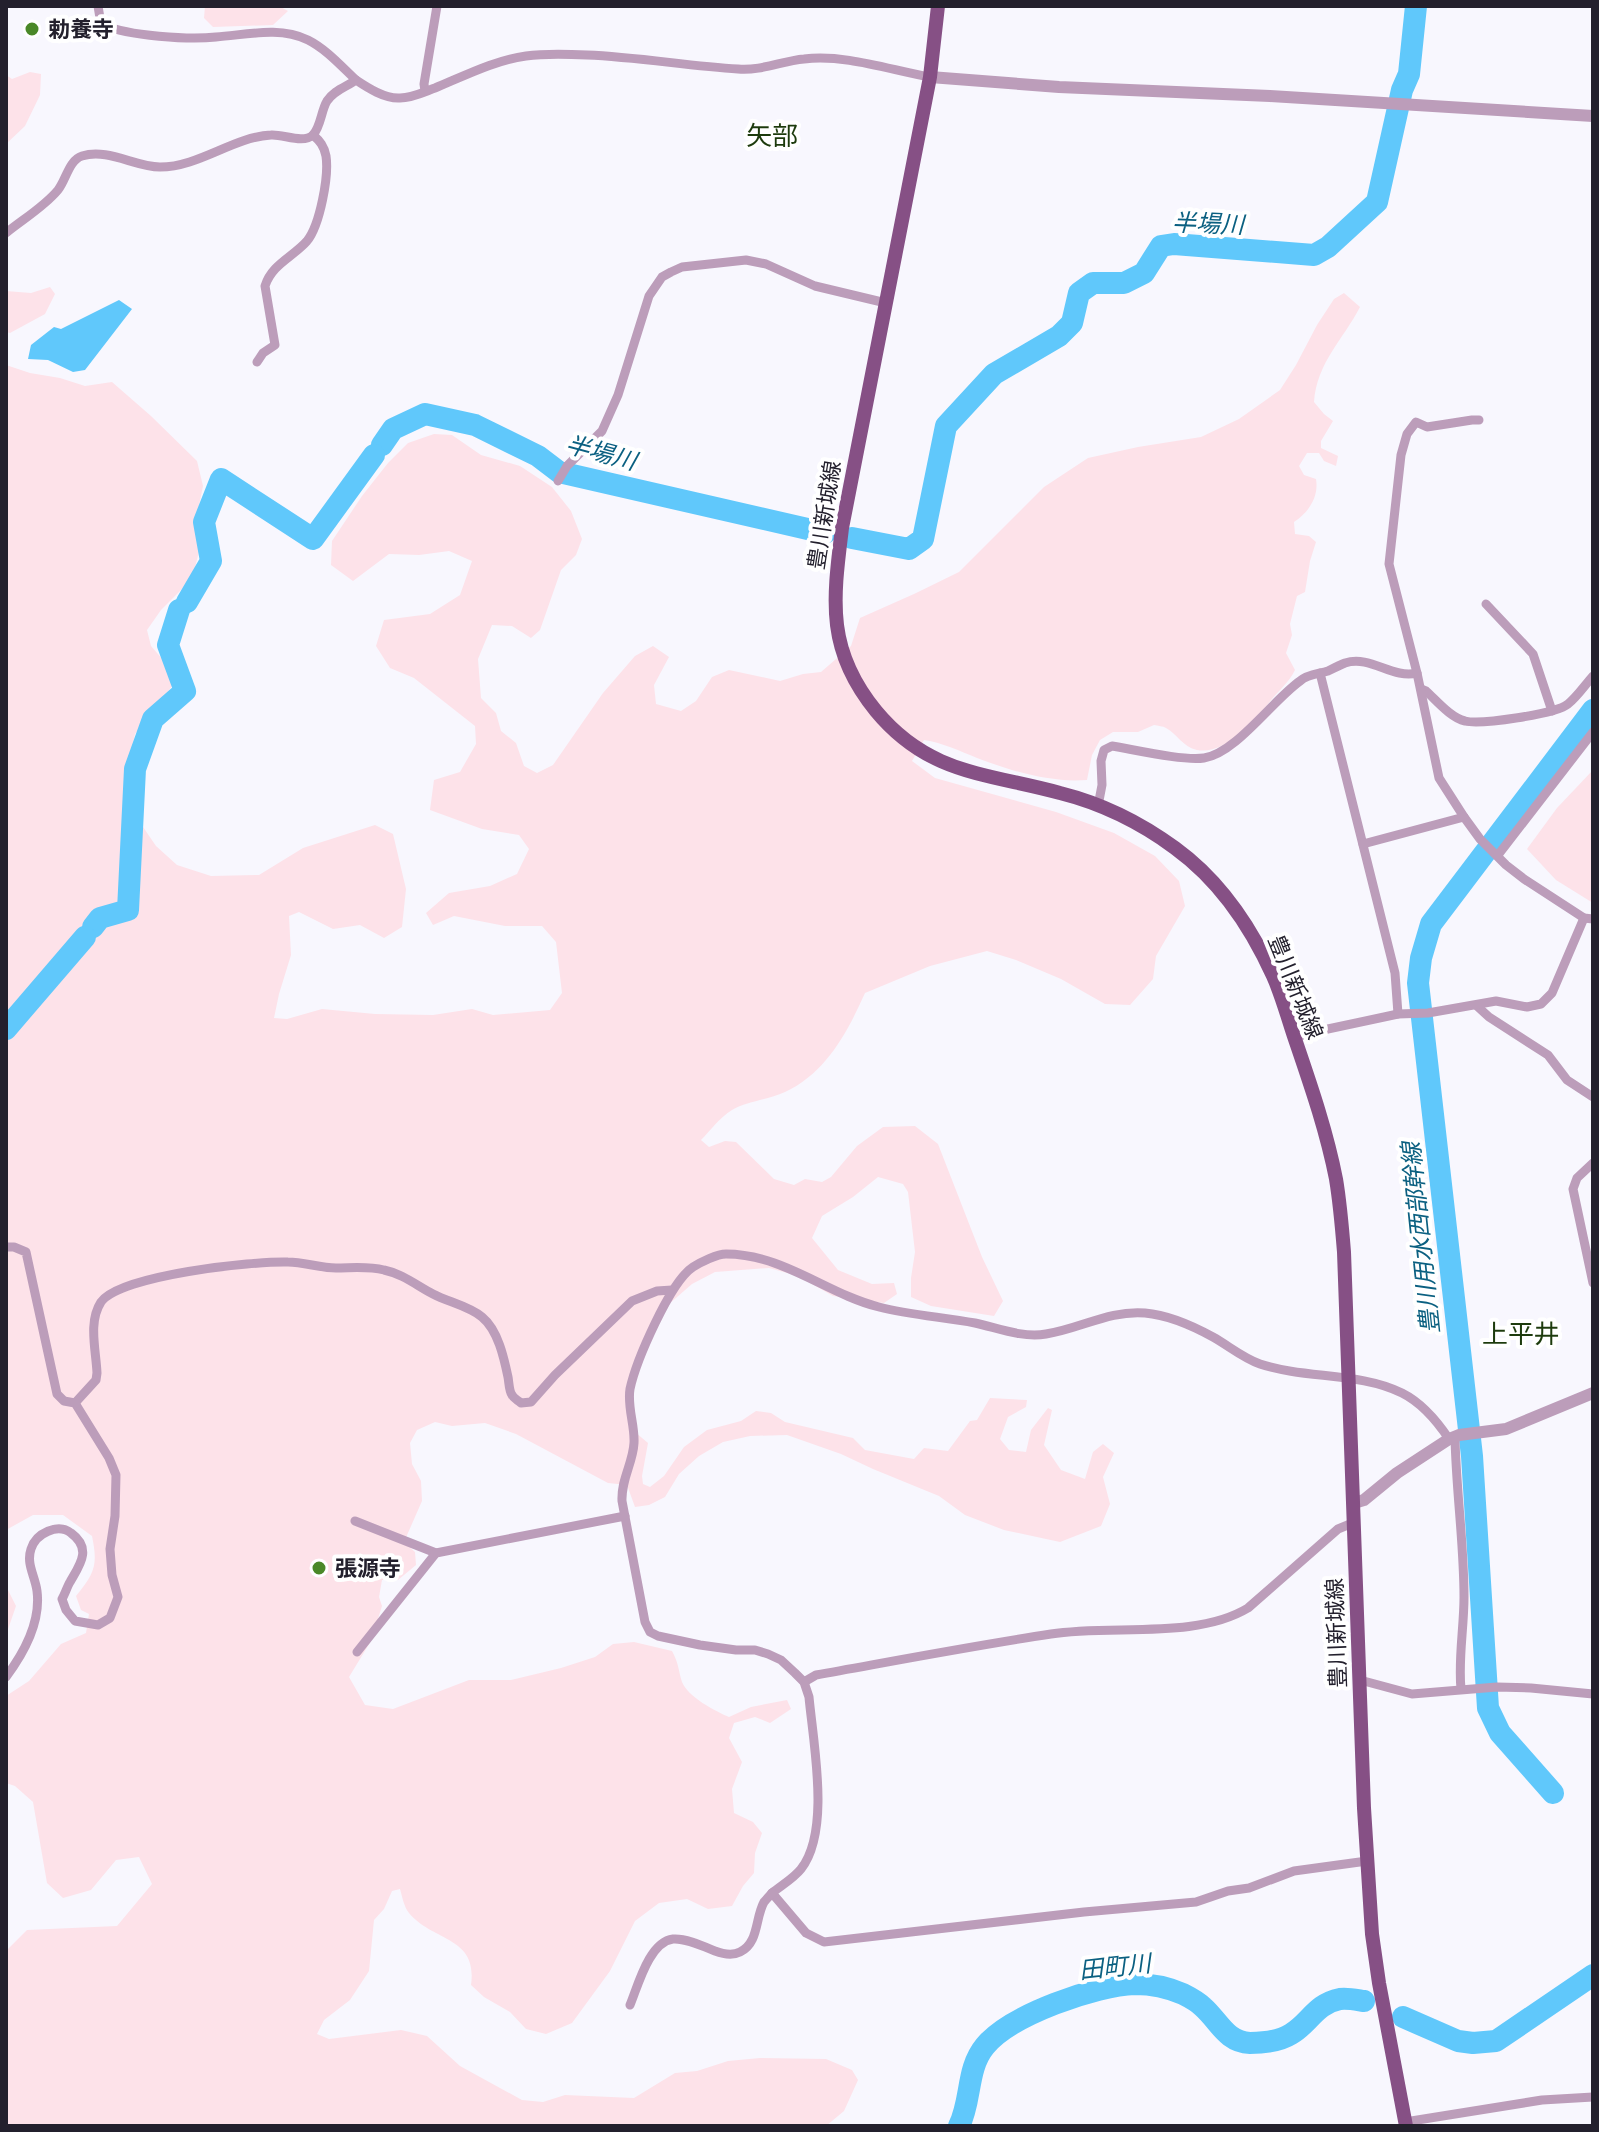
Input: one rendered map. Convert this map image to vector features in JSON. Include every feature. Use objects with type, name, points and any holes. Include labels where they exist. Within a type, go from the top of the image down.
[{"type":"main road","name":"豊川新城線","points":[[938,6],[930,77],[842,528],[835,585],[835,624],[844,658],[859,690],[886,723],[906,741],[929,757],[981,775],[1060,793],[1098,806],[1142,826],[1176,848],[1224,895],[1259,946],[1274,980],[1320,1113],[1338,1194],[1344,1252],[1372,1934],[1406,2124]]},
{"type":"street","points":[[98,6],[105,25],[118,30],[178,38],[212,38],[276,31],[294,35],[319,47],[366,87],[389,97],[409,97],[502,62],[548,53],[630,57],[743,70],[822,58],[860,61],[930,77],[1059,87],[1270,96],[1593,116]]},
{"type":"street","points":[[425,91],[425,73],[437,6]]},
{"type":"street","points":[[6,233],[50,199],[77,158],[101,155],[150,166],[174,166],[257,137],[273,134],[307,138],[313,135],[328,99],[334,92],[356,80]]},
{"type":"street","points":[[257,362],[263,353],[275,345],[265,286],[268,277],[313,232],[325,186],[326,157],[322,144],[313,135]]},
{"type":"street","points":[[558,481],[567,466],[602,431],[618,395],[649,296],[662,277],[671,272],[682,267],[746,260],[766,264],[815,286],[886,303]]},
{"type":"street","points":[[1294,1038],[1398,1014],[1428,1013],[1496,1001],[1527,1007],[1541,1004],[1552,993],[1588,918],[1506,865],[1480,839],[1439,778],[1421,689],[1389,564],[1401,455],[1407,434],[1416,422],[1427,427],[1479,420]]},
{"type":"street","points":[[1486,604],[1533,654],[1552,711]]},
{"type":"street","points":[[1098,806],[1102,785],[1101,761],[1104,750],[1112,746],[1203,758],[1218,754],[1234,744],[1270,706],[1302,679],[1348,662],[1369,662],[1395,673],[1417,673]]},
{"type":"street","points":[[1320,673],[1395,973],[1398,1014]]},
{"type":"street","points":[[1421,689],[1466,722],[1552,711],[1567,705],[1593,676]]},
{"type":"street","points":[[1496,853],[1593,732]]},
{"type":"street","points":[[1363,844],[1464,817]]},
{"type":"street","points":[[1477,1006],[1548,1055],[1567,1080],[1593,1097]]},
{"type":"street","points":[[1593,1163],[1577,1178],[1573,1189],[1593,1283]]},
{"type":"street","points":[[6,1247],[26,1252],[57,1394],[64,1401],[75,1403],[116,1475],[110,1549],[118,1597],[110,1618],[98,1625],[75,1621],[62,1599],[80,1567],[83,1555],[81,1545],[70,1532],[56,1529],[43,1533],[31,1547],[29,1564],[37,1592],[35,1615],[28,1642],[6,1677]]},
{"type":"street","points":[[630,2005],[649,1959],[662,1943],[673,1939],[684,1941],[725,1955],[740,1952],[748,1946],[764,1902],[800,1870],[806,1860],[819,1812],[809,1697],[804,1682],[781,1660],[768,1654],[700,1645],[650,1632],[645,1622],[622,1501],[621,1487],[635,1439],[629,1403],[630,1387],[645,1348],[672,1290],[692,1268],[723,1253],[756,1258],[795,1270],[849,1298],[881,1308],[976,1323],[1027,1335],[1044,1335],[1126,1312],[1149,1313],[1211,1336],[1259,1363],[1373,1383],[1401,1392],[1419,1403],[1454,1437],[1464,1567],[1460,1677],[1466,1689]]},
{"type":"street","points":[[75,1403],[96,1380],[93,1318],[100,1303],[114,1291],[169,1276],[215,1268],[289,1262],[334,1268],[383,1269],[404,1275],[432,1294],[481,1316],[493,1329],[506,1366],[511,1395],[521,1403],[531,1402],[632,1301],[657,1291],[672,1290]]},
{"type":"street","points":[[1354,1503],[1364,1500],[1397,1473],[1454,1437],[1506,1429],[1593,1393]]},
{"type":"street","points":[[355,1521],[436,1553],[625,1516]]},
{"type":"street","points":[[804,1682],[816,1675],[1051,1634],[1215,1623],[1248,1608],[1331,1534],[1355,1522]]},
{"type":"street","points":[[357,1652],[436,1553]]},
{"type":"street","points":[[1360,1680],[1412,1694],[1491,1688],[1593,1694]]},
{"type":"street","points":[[772,1893],[806,1933],[824,1942],[1196,1902],[1228,1891],[1249,1888],[1294,1871],[1367,1861]]},
{"type":"street","points":[[1406,2124],[1542,2100],[1593,2097]]},
{"type":"shaded area","points":[[205,6],[279,6],[288,11],[273,25],[213,27],[204,18]]},
{"type":"shaded area","points":[[30,72],[41,74],[40,95],[25,126],[6,144],[6,75],[12,79]]},
{"type":"shaded area","points":[[50,287],[55,294],[45,314],[10,333],[6,332],[6,291],[31,293]]},
{"type":"shaded area","points":[[1344,293],[1360,307],[1325,363],[1314,402],[1333,421],[1321,441],[1321,448],[1338,456],[1336,466],[1324,461],[1319,453],[1307,453],[1299,466],[1304,475],[1316,479],[1317,486],[1312,504],[1294,522],[1295,534],[1309,536],[1316,542],[1305,592],[1297,596],[1290,624],[1292,635],[1286,653],[1295,670],[1254,720],[1227,743],[1207,750],[1192,748],[1160,726],[1154,725],[1138,732],[1113,732],[1100,740],[1092,755],[1087,780],[1059,780],[1031,775],[924,740],[912,761],[935,778],[1056,812],[1114,833],[1155,856],[1179,881],[1185,906],[1156,956],[1153,979],[1130,1005],[1105,1004],[1061,979],[987,951],[930,966],[865,993],[843,1037],[812,1074],[785,1092],[732,1110],[701,1140],[709,1147],[725,1141],[736,1142],[774,1179],[794,1185],[805,1179],[822,1182],[831,1177],[857,1146],[883,1127],[915,1126],[938,1144],[982,1257],[1003,1301],[994,1316],[931,1306],[911,1297],[915,1252],[908,1192],[903,1184],[878,1177],[822,1216],[812,1238],[838,1270],[872,1284],[894,1283],[897,1294],[884,1303],[833,1296],[798,1276],[769,1268],[715,1272],[692,1284],[669,1304],[638,1352],[629,1427],[648,1443],[642,1476],[643,1484],[650,1487],[664,1476],[684,1447],[707,1430],[741,1421],[756,1411],[771,1413],[785,1422],[853,1438],[865,1450],[914,1459],[924,1448],[948,1451],[970,1421],[977,1420],[990,1398],[1027,1400],[1026,1407],[1008,1417],[1000,1439],[1009,1450],[1026,1452],[1031,1430],[1048,1408],[1052,1410],[1044,1445],[1061,1470],[1085,1479],[1093,1452],[1103,1444],[1114,1453],[1103,1477],[1110,1504],[1101,1526],[1060,1542],[1004,1530],[965,1515],[939,1496],[841,1454],[787,1435],[750,1436],[723,1442],[699,1456],[679,1474],[665,1497],[649,1505],[635,1507],[627,1485],[608,1483],[516,1434],[485,1423],[452,1426],[435,1422],[417,1430],[410,1443],[412,1464],[421,1481],[422,1501],[404,1542],[415,1552],[416,1565],[398,1580],[382,1580],[379,1597],[382,1606],[371,1641],[349,1677],[365,1705],[393,1709],[469,1680],[511,1680],[595,1657],[613,1644],[634,1642],[672,1651],[685,1688],[702,1703],[729,1717],[751,1707],[787,1700],[791,1709],[770,1723],[755,1717],[734,1723],[729,1738],[742,1762],[732,1789],[734,1813],[753,1822],[762,1833],[755,1853],[754,1873],[732,1906],[708,1909],[687,1899],[659,1903],[635,1921],[610,1971],[572,2023],[546,2034],[526,2029],[510,2012],[484,1997],[471,1985],[468,1957],[461,1948],[409,1913],[400,1889],[392,1891],[384,1909],[374,1920],[369,1971],[350,2000],[324,2020],[317,2034],[329,2039],[401,2030],[427,2036],[460,2066],[522,2100],[543,2102],[565,2095],[634,2098],[675,2073],[697,2071],[728,2061],[826,2059],[852,2070],[858,2080],[844,2111],[826,2126],[6,2126],[6,1951],[27,1930],[117,1926],[152,1884],[139,1857],[116,1860],[91,1890],[63,1898],[47,1883],[33,1802],[15,1786],[6,1783],[6,1696],[29,1681],[61,1644],[86,1633],[89,1614],[81,1610],[76,1596],[91,1575],[95,1554],[92,1536],[63,1515],[33,1515],[6,1530],[6,365],[85,386],[112,382],[197,461],[203,486],[196,521],[200,548],[192,579],[161,610],[147,630],[151,646],[164,661],[173,685],[135,734],[126,775],[126,802],[156,846],[177,865],[211,876],[259,875],[303,848],[375,825],[393,834],[406,889],[402,927],[384,938],[360,925],[333,929],[299,912],[289,916],[291,955],[274,1018],[287,1019],[322,1009],[433,1015],[472,1009],[493,1015],[550,1010],[562,993],[556,942],[542,926],[505,926],[454,916],[433,925],[426,913],[449,893],[490,886],[517,874],[529,849],[519,835],[482,829],[430,810],[434,780],[460,772],[476,744],[475,726],[414,678],[390,668],[376,646],[384,620],[430,614],[460,595],[472,561],[449,551],[419,555],[389,554],[353,581],[331,565],[332,541],[362,496],[408,443],[434,434],[452,435],[481,455],[520,466],[552,487],[571,511],[582,539],[576,555],[561,570],[540,630],[531,638],[512,626],[492,625],[478,659],[481,698],[496,713],[501,731],[516,743],[524,766],[537,773],[553,765],[603,693],[635,656],[653,646],[669,657],[654,685],[656,704],[681,711],[696,701],[712,677],[729,670],[780,681],[821,672],[851,646],[860,618],[959,572],[1044,487],[1088,458],[1201,437],[1239,419],[1280,390],[1334,299]]},
{"type":"shaded area","points":[[1593,770],[1593,903],[1556,880],[1527,849],[1557,808]]},
{"type":"shaded area","points":[[6,1586],[16,1606],[6,1635]]},
{"type":"water","points":[[119,300],[132,309],[85,370],[73,372],[48,360],[28,359],[31,345],[54,327],[61,329]]},
{"type":"waterway","name":"半場川","points":[[852,538],[909,549],[923,539],[946,426],[994,374],[1059,336],[1072,323],[1079,293],[1093,283],[1124,283],[1144,273],[1161,246],[1174,244],[1314,255],[1328,247],[1377,202],[1402,90],[1409,74],[1416,6]]},
{"type":"waterway","name":"半場川","points":[[382,445],[393,429],[425,414],[475,425],[538,456],[559,472],[825,533]]},
{"type":"waterway","name":"半場川","points":[[187,602],[211,561],[204,522],[221,479],[313,539],[374,455]]},
{"type":"waterway","name":"半場川","points":[[93,927],[100,918],[128,910],[135,769],[153,719],[185,691],[168,645],[179,610]]},
{"type":"waterway","name":"豊川用水西部幹線","points":[[1553,1793],[1500,1733],[1488,1708],[1472,1456],[1418,983],[1421,958],[1431,924],[1593,710]]},
{"type":"waterway","name":"半場川","points":[[6,1029],[85,937]]},
{"type":"waterway","name":"田町川","points":[[1403,2017],[1458,2041],[1496,2041],[1593,1975]]},
{"type":"waterway","name":"田町川","points":[[959,2126],[975,2065],[985,2046],[1014,2023],[1077,1996],[1135,1984],[1165,1988],[1196,2001],[1229,2035],[1250,2043],[1287,2036],[1331,2001],[1364,2001]]},
{"type":"place","name":"勅養寺","points":[[32,29]]},
{"type":"place","name":"張源寺","points":[[319,1568]]},
{"type":"district","name":"矢部","points":[[772,136]]},
{"type":"district","name":"上平井","points":[[1521,1334]]}]
